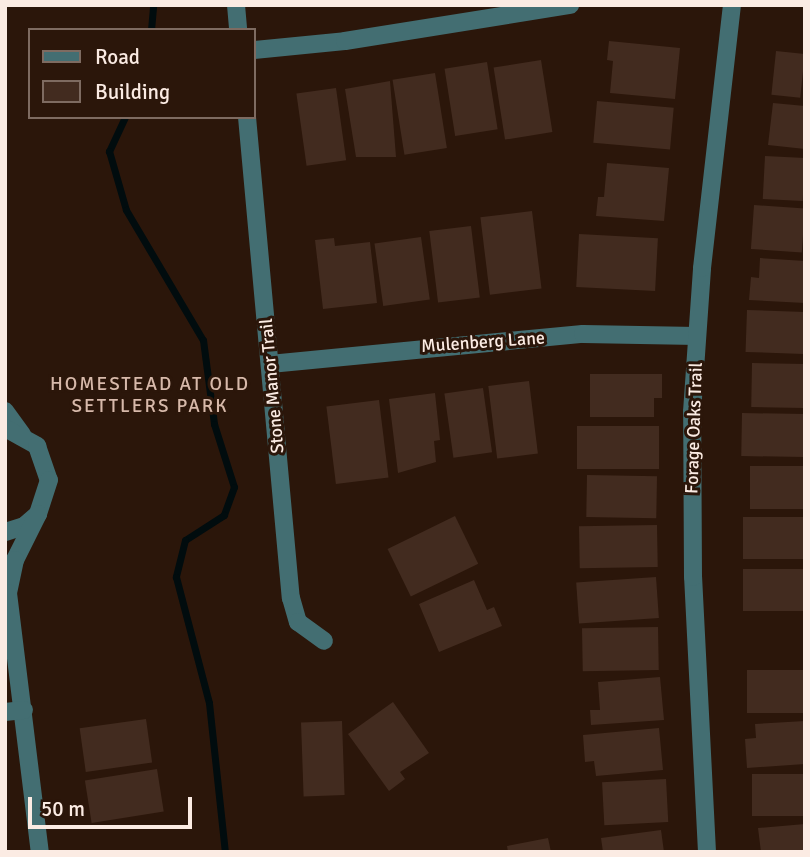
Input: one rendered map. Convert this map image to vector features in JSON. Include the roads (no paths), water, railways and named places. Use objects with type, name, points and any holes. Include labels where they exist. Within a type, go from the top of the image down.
[{"type":"street","points":[[236,5],[239,28]]},
{"type":"street","points":[[256,50],[345,41],[536,7],[570,5]]},
{"type":"street","name":"Forage Oaks Trail","points":[[708,852],[692,509],[697,336],[732,5]]},
{"type":"street","name":"Stone Manor Trail","points":[[247,119],[291,598],[298,622],[324,642]]},
{"type":"street","name":"Mulenberg Lane","points":[[270,364],[362,352],[583,334],[697,336]]},
{"type":"street","points":[[5,411],[14,431],[41,454],[49,480],[38,514],[15,560],[7,591],[40,852]]},
{"type":"street","points":[[5,532],[24,526],[38,514]]},
{"type":"street","points":[[5,712],[24,710]]},
{"type":"waterway","points":[[151,28],[153,5]]},
{"type":"waterway","points":[[124,119],[109,151],[126,210],[203,340],[214,424],[234,487],[224,515],[185,540],[176,577],[209,703],[225,852]]},
{"type":"district","name":"HOMESTEAD AT OLD SETTLERS PARK","points":[[150,396]]}]
